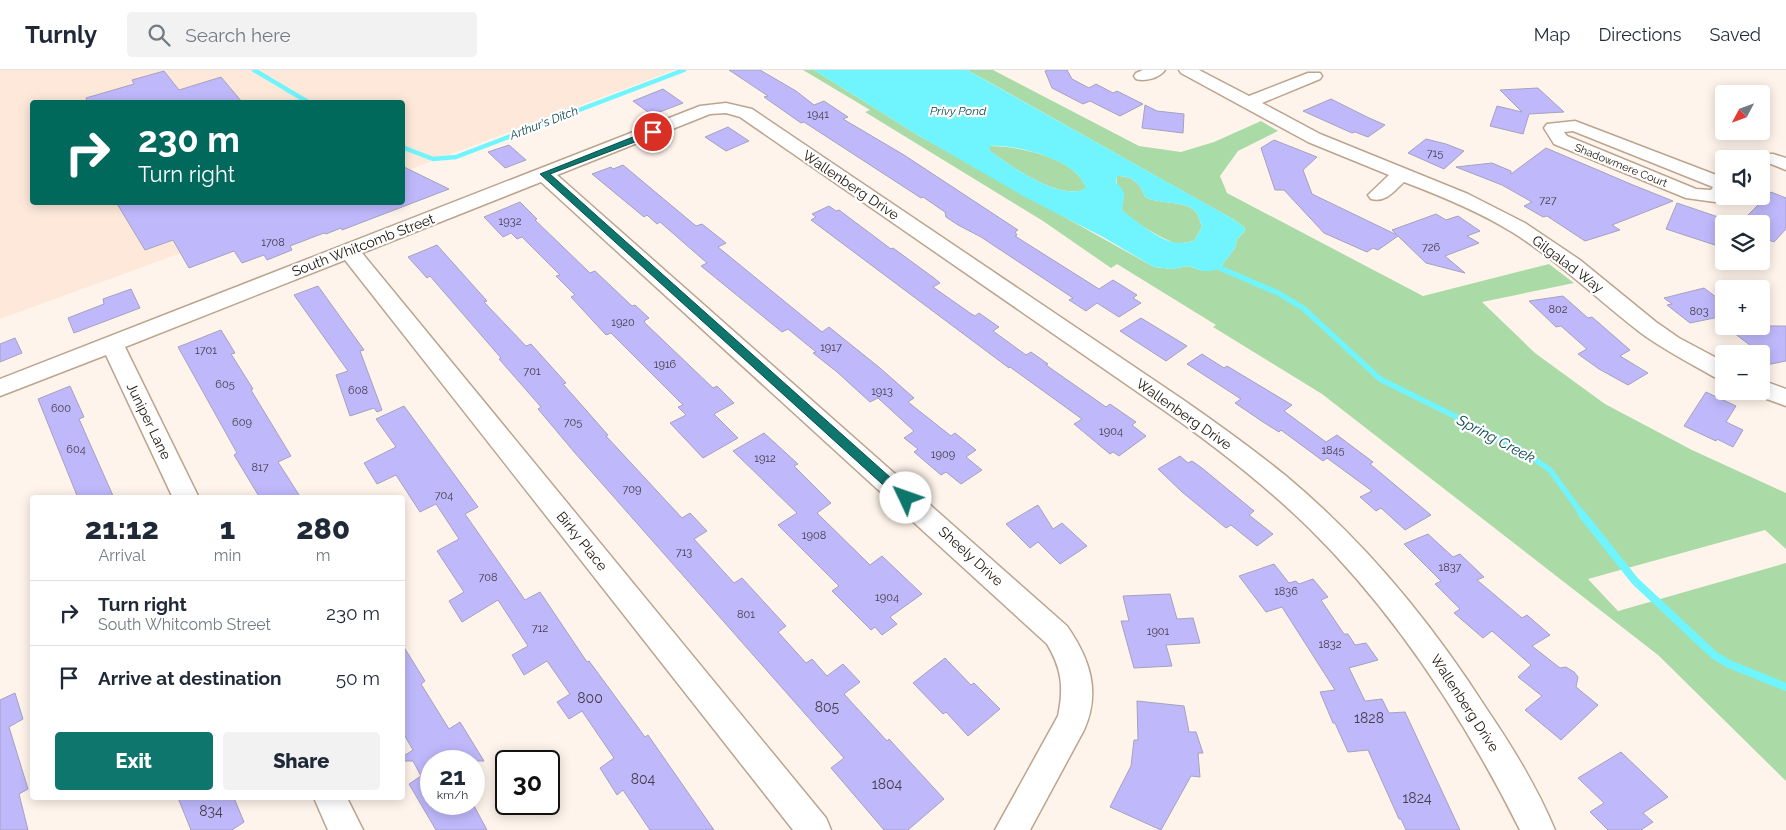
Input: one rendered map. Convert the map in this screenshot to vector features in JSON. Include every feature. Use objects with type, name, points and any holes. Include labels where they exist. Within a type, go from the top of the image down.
[{"type":"street","name":"Gilgalad Way","points":[[1187,70],[1314,138],[1461,198],[1518,227],[1573,265],[1648,327],[1671,343],[1715,367]]},
{"type":"street","points":[[1247,103],[1314,76]]},
{"type":"street","name":"South Whitcomb Street","points":[[0,388],[706,110],[727,107]]},
{"type":"street","name":"Wallenberg Drive","points":[[727,107],[736,108],[746,113],[1133,378],[1228,445],[1279,485],[1364,570],[1417,631],[1465,699],[1506,766],[1538,830]]},
{"type":"street","name":"Shadowmere Court","points":[[1575,126],[1724,186],[1715,196],[1693,194],[1560,140],[1553,128],[1575,126]]},
{"type":"street","name":"Sheely Drive","points":[[544,174],[1057,635],[1068,652],[1075,671],[1078,696],[1073,720],[1012,830]]},
{"type":"street","points":[[1378,195],[1402,174]]},
{"type":"street","name":"Birky Place","points":[[349,251],[814,830]]},
{"type":"street","name":"Juniper Lane","points":[[112,344],[185,495]]},
{"type":"street","points":[[1770,392],[1786,398]]},
{"type":"street","points":[[331,800],[346,830]]},
{"type":"shaded area","points":[[0,70],[674,70],[405,171],[405,100],[30,100],[30,205],[313,205],[0,319]]},
{"type":"green space","points":[[803,70],[814,70],[916,134],[1154,267],[1172,269],[1188,266],[1203,271],[1220,268],[1235,248],[1237,239],[1244,232],[1245,228],[1233,219],[967,70],[993,70],[1139,146],[1181,152],[1214,142],[1261,121],[1278,131],[1238,151],[1220,176],[1227,193],[1423,296],[1549,264],[1574,283],[1482,302],[1535,353],[1605,404],[1692,450],[1786,493],[1786,549],[1765,530],[1588,579],[1618,611],[1786,563],[1786,781],[1658,655],[1322,394],[1213,327],[1216,325],[1117,264],[1111,268],[1043,221],[865,112],[870,110]]},
{"type":"green space","points":[[990,146],[1024,150],[1049,157],[1070,168],[1079,176],[1087,188],[1077,191],[1064,191],[1037,181],[990,151]]},
{"type":"green space","points":[[1117,176],[1127,177],[1135,181],[1145,197],[1192,208],[1197,213],[1202,227],[1194,241],[1175,243],[1131,219],[1122,210],[1119,203]]},
{"type":"water","name":"Privy Pond","points":[[814,70],[967,70],[1233,219],[1245,228],[1244,232],[1237,239],[1235,248],[1220,268],[1212,271],[1203,271],[1188,266],[1172,269],[1154,267],[1103,237],[1025,197],[916,134]],"holes":[[[990,146],[1011,147],[1049,157],[1071,169],[1079,176],[1086,188],[1076,191],[1064,191],[1037,181],[990,151]],[[1117,176],[1127,177],[1135,181],[1145,197],[1192,208],[1197,213],[1202,227],[1194,241],[1178,243],[1164,239],[1122,210],[1124,192],[1116,183]]]},
{"type":"building","points":[[729,70],[760,70],[796,91],[814,105],[824,101],[848,117],[843,119],[904,155],[1018,230],[1015,232],[1017,235],[1015,236],[1099,289],[1113,280],[1137,295],[1133,298],[1141,303],[1119,317],[1097,303],[1086,311],[1069,300],[1073,298],[981,237],[946,217],[945,212],[923,197],[921,198],[804,122],[801,123],[764,97],[768,96]]},
{"type":"building","points":[[1067,70],[1072,79],[1089,88],[1096,84],[1113,93],[1117,91],[1143,104],[1120,116],[1090,101],[1083,104],[1052,88],[1045,71]]},
{"type":"building","points":[[164,71],[179,90],[221,77],[240,100],[86,100],[86,98],[134,84],[132,80]]},
{"type":"building","points":[[1538,88],[1564,112],[1529,114],[1523,134],[1490,126],[1497,106],[1522,112],[1500,90]]},
{"type":"building","points":[[663,89],[683,103],[652,115],[633,101]]},
{"type":"building","points":[[1331,99],[1385,125],[1368,137],[1355,132],[1352,133],[1303,111]]},
{"type":"building","points":[[1145,105],[1157,111],[1184,114],[1183,133],[1142,128]]},
{"type":"building","points":[[728,127],[749,141],[726,151],[705,137]]},
{"type":"building","points":[[1426,139],[1464,151],[1444,169],[1408,153]]},
{"type":"building","points":[[1274,140],[1317,157],[1303,170],[1312,194],[1397,235],[1392,230],[1436,214],[1446,220],[1458,216],[1480,231],[1467,236],[1479,243],[1445,256],[1465,273],[1426,263],[1398,236],[1378,250],[1373,248],[1367,252],[1324,233],[1284,190],[1275,190],[1261,148]]},
{"type":"building","points":[[509,145],[526,160],[505,168],[488,152]]},
{"type":"building","points":[[1546,148],[1673,201],[1612,225],[1620,230],[1585,241],[1547,216],[1543,217],[1524,206],[1532,202],[1502,185],[1456,167],[1492,163],[1511,171],[1511,174]]},
{"type":"building","points":[[623,165],[696,226],[702,224],[726,243],[718,247],[822,332],[829,327],[880,368],[914,398],[908,402],[951,436],[955,433],[976,450],[966,457],[982,470],[961,484],[946,472],[941,475],[914,452],[918,449],[904,438],[914,431],[878,398],[870,402],[788,329],[782,332],[701,266],[707,263],[660,222],[657,224],[647,215],[644,217],[592,174]]},
{"type":"building","points":[[405,167],[449,189],[342,230],[341,228],[326,234],[324,233],[290,246],[292,250],[267,260],[264,255],[242,263],[234,251],[189,268],[173,240],[145,250],[118,205],[405,205]]},
{"type":"building","points":[[1770,193],[1786,198],[1786,229],[1774,242],[1770,240],[1770,215],[1748,215],[1758,205],[1770,205]]},
{"type":"building","points":[[520,202],[537,219],[535,220],[590,273],[595,271],[632,306],[635,305],[649,318],[644,321],[645,323],[713,388],[717,386],[734,403],[714,414],[738,438],[703,458],[670,423],[686,415],[678,407],[683,405],[611,333],[606,335],[571,297],[575,295],[556,276],[560,275],[522,237],[517,239],[511,233],[503,237],[484,217]]},
{"type":"building","points":[[1677,203],[1715,216],[1715,245],[1666,229]]},
{"type":"building","points":[[829,206],[836,211],[839,210],[940,283],[933,287],[970,313],[975,316],[979,313],[999,327],[993,331],[1026,355],[1031,352],[1048,364],[1046,365],[1106,407],[1110,404],[1136,422],[1132,425],[1146,436],[1119,456],[1113,452],[1110,454],[1074,424],[1082,419],[1009,368],[811,220],[816,217],[812,214]]},
{"type":"building","points":[[437,245],[487,301],[484,302],[526,346],[531,344],[566,383],[563,384],[608,435],[606,436],[682,518],[690,513],[707,531],[694,539],[734,583],[742,578],[786,626],[778,632],[806,663],[812,659],[827,676],[843,664],[860,682],[844,694],[887,741],[889,739],[944,799],[908,830],[884,830],[831,768],[844,758],[575,453],[538,409],[541,407],[499,359],[501,358],[430,276],[427,278],[408,257]]},
{"type":"building","points":[[318,286],[364,350],[360,351],[382,410],[377,412],[374,408],[350,416],[336,375],[348,371],[294,295]]},
{"type":"building","points":[[1704,288],[1715,296],[1715,318],[1690,323],[1667,305],[1672,304],[1664,298]]},
{"type":"building","points":[[131,289],[140,308],[74,333],[68,318],[104,304],[103,299]]},
{"type":"building","points":[[1563,296],[1588,318],[1592,317],[1630,350],[1620,356],[1648,373],[1628,385],[1599,369],[1578,354],[1587,349],[1561,326],[1556,327],[1529,301]]},
{"type":"building","points":[[1141,318],[1187,346],[1166,361],[1120,331]]},
{"type":"building","points":[[1770,326],[1786,326],[1786,361],[1770,364],[1770,345],[1750,345],[1737,335],[1770,335]]},
{"type":"building","points":[[221,330],[235,353],[231,354],[253,389],[251,390],[291,456],[278,462],[299,495],[258,495],[234,455],[237,453],[178,347]]},
{"type":"building","points":[[15,338],[22,353],[0,362],[0,344]]},
{"type":"building","points":[[1202,354],[1224,368],[1227,366],[1292,405],[1284,411],[1326,442],[1337,435],[1373,462],[1370,464],[1431,515],[1405,530],[1381,508],[1376,511],[1360,497],[1372,491],[1327,458],[1323,461],[1281,430],[1279,432],[1235,403],[1241,399],[1187,364]]},
{"type":"building","points":[[70,386],[84,417],[79,419],[113,495],[77,495],[38,399]]},
{"type":"building","points":[[1706,392],[1715,396],[1715,400],[1723,400],[1736,406],[1726,422],[1743,430],[1733,447],[1684,426]]},
{"type":"building","points":[[404,406],[478,507],[465,514],[525,600],[540,592],[587,662],[589,661],[645,737],[648,735],[714,830],[650,830],[623,790],[617,795],[600,768],[614,758],[582,711],[569,719],[557,702],[570,694],[547,661],[524,675],[512,655],[528,646],[498,600],[462,622],[449,601],[464,592],[437,551],[459,539],[436,504],[420,512],[396,475],[377,484],[364,463],[396,447],[376,419]]},
{"type":"building","points":[[764,433],[798,464],[794,466],[831,503],[817,513],[870,565],[882,556],[922,594],[890,617],[897,624],[882,635],[875,627],[871,630],[832,591],[839,586],[778,525],[797,513],[733,451]]},
{"type":"building","points":[[1180,456],[1188,463],[1192,461],[1202,468],[1254,511],[1249,515],[1273,534],[1257,546],[1231,525],[1226,528],[1182,492],[1158,469]]},
{"type":"building","points":[[1038,505],[1053,529],[1062,523],[1087,546],[1060,564],[1038,542],[1030,548],[1006,524]]},
{"type":"building","points":[[1428,534],[1453,557],[1460,554],[1484,577],[1477,580],[1522,618],[1527,615],[1550,635],[1532,646],[1560,668],[1566,667],[1574,672],[1578,677],[1576,687],[1598,705],[1561,740],[1525,710],[1542,696],[1518,677],[1531,665],[1492,631],[1483,638],[1454,613],[1460,609],[1435,584],[1441,581],[1404,544]]},
{"type":"building","points":[[1274,564],[1289,583],[1296,581],[1299,584],[1313,579],[1328,597],[1321,600],[1344,634],[1348,634],[1355,645],[1366,643],[1378,660],[1349,668],[1365,701],[1382,699],[1389,713],[1405,712],[1460,830],[1406,830],[1401,819],[1399,819],[1368,750],[1348,752],[1320,692],[1335,690],[1282,607],[1266,612],[1239,576]]},
{"type":"building","points":[[1170,594],[1177,619],[1193,618],[1200,643],[1166,645],[1172,666],[1134,668],[1121,621],[1129,621],[1123,596]]},
{"type":"building","points":[[405,649],[425,681],[421,684],[449,729],[460,722],[477,750],[420,750],[420,774],[413,761],[405,761],[405,755],[413,750],[405,736]]},
{"type":"building","points":[[945,658],[971,685],[974,683],[1000,709],[968,736],[946,712],[943,714],[913,683]]},
{"type":"building","points":[[15,693],[23,719],[9,727],[28,789],[19,794],[28,830],[0,830],[0,700]]},
{"type":"building","points":[[1137,701],[1184,706],[1189,732],[1196,732],[1203,753],[1198,753],[1200,777],[1191,776],[1161,830],[1110,807],[1131,766],[1134,740],[1138,740]]},
{"type":"building","points":[[1621,752],[1668,797],[1643,813],[1653,822],[1641,830],[1608,830],[1590,812],[1604,803],[1578,778]]},
{"type":"building","points":[[420,777],[420,803],[409,784]]},
{"type":"building","points":[[179,800],[235,800],[244,822],[232,830],[191,830]]},
{"type":"building","points":[[427,815],[479,815],[487,830],[436,830]]},
{"type":"waterway","name":"Arthur's Ditch","points":[[254,70],[305,100]]},
{"type":"waterway","name":"Arthur's Ditch","points":[[405,148],[433,159],[456,157],[684,70]]},
{"type":"waterway","name":"Spring Creek","points":[[1220,268],[1278,293],[1303,308],[1380,379],[1517,447],[1550,470],[1582,514]]},
{"type":"waterway","name":"Spring Creek","points":[[1581,513],[1635,581],[1714,655],[1729,664],[1786,687]]},
{"type":"route","points":[[653,132],[544,174],[906,498]]}]
